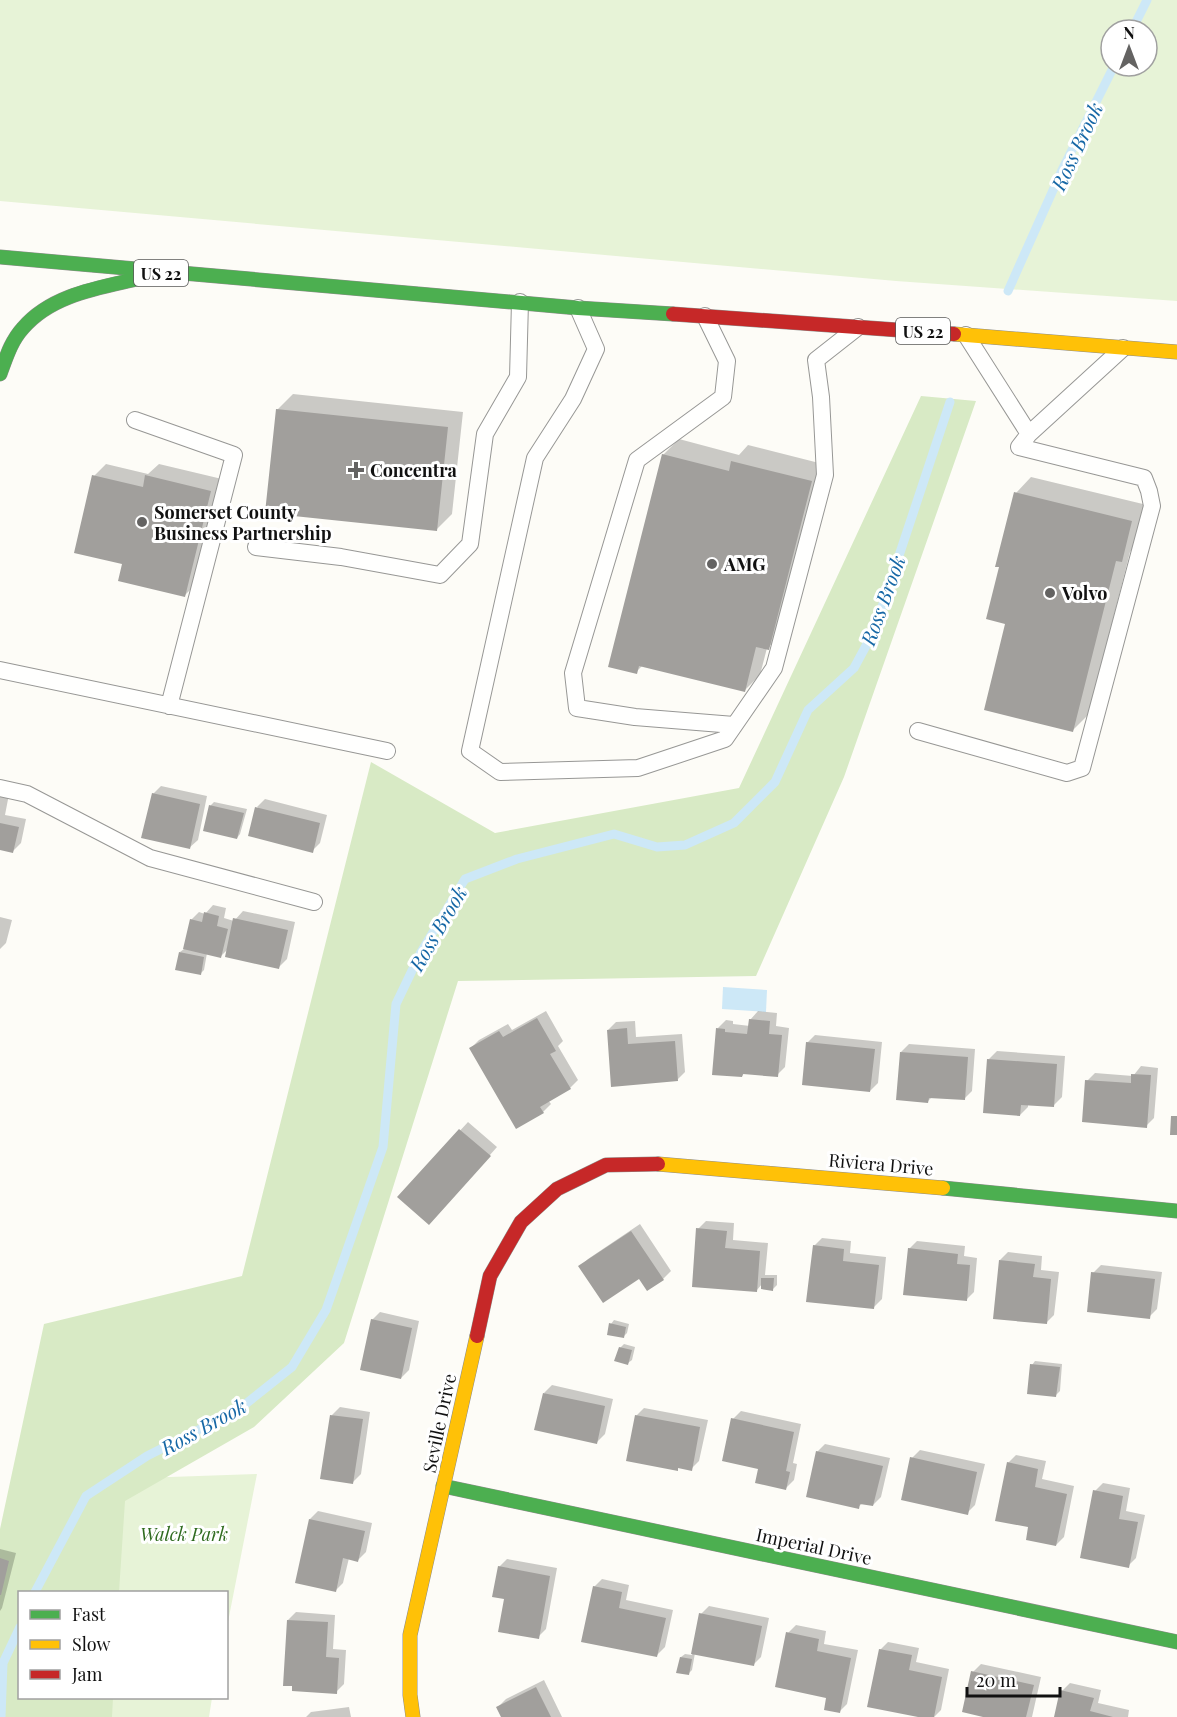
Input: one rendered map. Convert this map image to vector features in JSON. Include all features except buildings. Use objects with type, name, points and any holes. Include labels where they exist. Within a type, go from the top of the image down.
[{"type":"main road","name":"US 22","points":[[0,257],[578,308],[860,326],[1177,352]]},
{"type":"main road","points":[[0,374],[13,342],[29,322],[44,309],[84,291],[164,273]]},
{"type":"main road","name":"Riviera Drive","points":[[583,1176],[606,1166],[667,1164],[1008,1193],[1177,1211]]},
{"type":"main road","name":"Seville Drive","points":[[413,1717],[410,1695],[410,1635],[490,1276],[521,1222],[556,1188],[583,1176]]},
{"type":"main road","name":"Imperial Drive","points":[[443,1486],[1177,1642]]},
{"type":"lane","points":[[256,547],[341,557],[441,575],[470,544],[485,434],[518,377],[520,302]]},
{"type":"lane","points":[[578,308],[596,349],[573,399],[535,458],[470,751],[500,772],[638,768],[725,739],[774,668],[825,475],[821,397],[816,360],[860,326]]},
{"type":"lane","points":[[705,316],[727,361],[723,397],[637,460],[573,673],[577,708],[635,717],[734,725]]},
{"type":"lane","points":[[966,334],[1029,434]]},
{"type":"lane","points":[[918,731],[1067,773],[1082,768],[1152,506],[1144,478],[1019,447],[1029,434],[1124,347]]},
{"type":"lane","points":[[135,420],[234,455],[169,706]]},
{"type":"lane","points":[[0,670],[387,751]]},
{"type":"lane","points":[[0,788],[27,794],[150,858],[314,903]]},
{"type":"green space","points":[[0,0],[1177,0],[1177,301],[896,281],[0,201]]},
{"type":"green space","points":[[921,396],[976,401],[844,777],[756,976],[458,981],[344,1343],[254,1427],[125,1501],[119,1591],[18,1591],[18,1699],[113,1699],[112,1717],[0,1717],[0,1529],[44,1324],[242,1276],[371,762],[495,833],[739,788]]},
{"type":"green space","name":"Walck Park","points":[[257,1474],[228,1622],[228,1591],[66,1591],[112,1479]]},
{"type":"green space","points":[[23,1699],[212,1699],[209,1717],[15,1717]]},
{"type":"water","points":[[723,987],[767,990],[766,1012],[722,1009]]},
{"type":"waterway","name":"Ross Brook","points":[[1138,18],[1147,0]]},
{"type":"waterway","name":"Ross Brook","points":[[1008,291],[1062,170],[1108,78]]},
{"type":"waterway","name":"Ross Brook","points":[[36,1591],[86,1496],[147,1456],[238,1410],[292,1367],[326,1310],[383,1147],[396,1004],[421,952],[465,879],[517,859],[614,834],[657,847],[685,845],[734,823],[775,782],[808,710],[854,668],[874,631],[950,402]]},
{"type":"waterway","name":"Ross Brook","points":[[1,1717],[3,1663],[18,1631]]},
{"type":"traffic: fast","points":[[0,257],[578,308],[673,314]]},
{"type":"traffic: fast","points":[[0,374],[15,338],[34,317],[61,300],[76,294],[137,279]]},
{"type":"traffic: fast","points":[[943,1188],[1177,1211]]},
{"type":"traffic: fast","points":[[443,1486],[1177,1642]]},
{"type":"traffic: slow","points":[[954,334],[1177,352]]},
{"type":"traffic: slow","points":[[658,1164],[943,1188]]},
{"type":"traffic: slow","points":[[413,1717],[410,1695],[410,1635],[477,1336]]},
{"type":"traffic: jam","points":[[673,314],[954,334]]},
{"type":"traffic: jam","points":[[477,1336],[490,1276],[521,1222],[557,1189],[606,1165],[658,1164]]},
{"type":"place","name":"Concentra","points":[[356,470]]},
{"type":"place","name":"Somerset County Business Partnership","points":[[142,522]]},
{"type":"place","name":"AMG","points":[[712,564]]},
{"type":"place","name":"Volvo","points":[[1050,593]]}]
